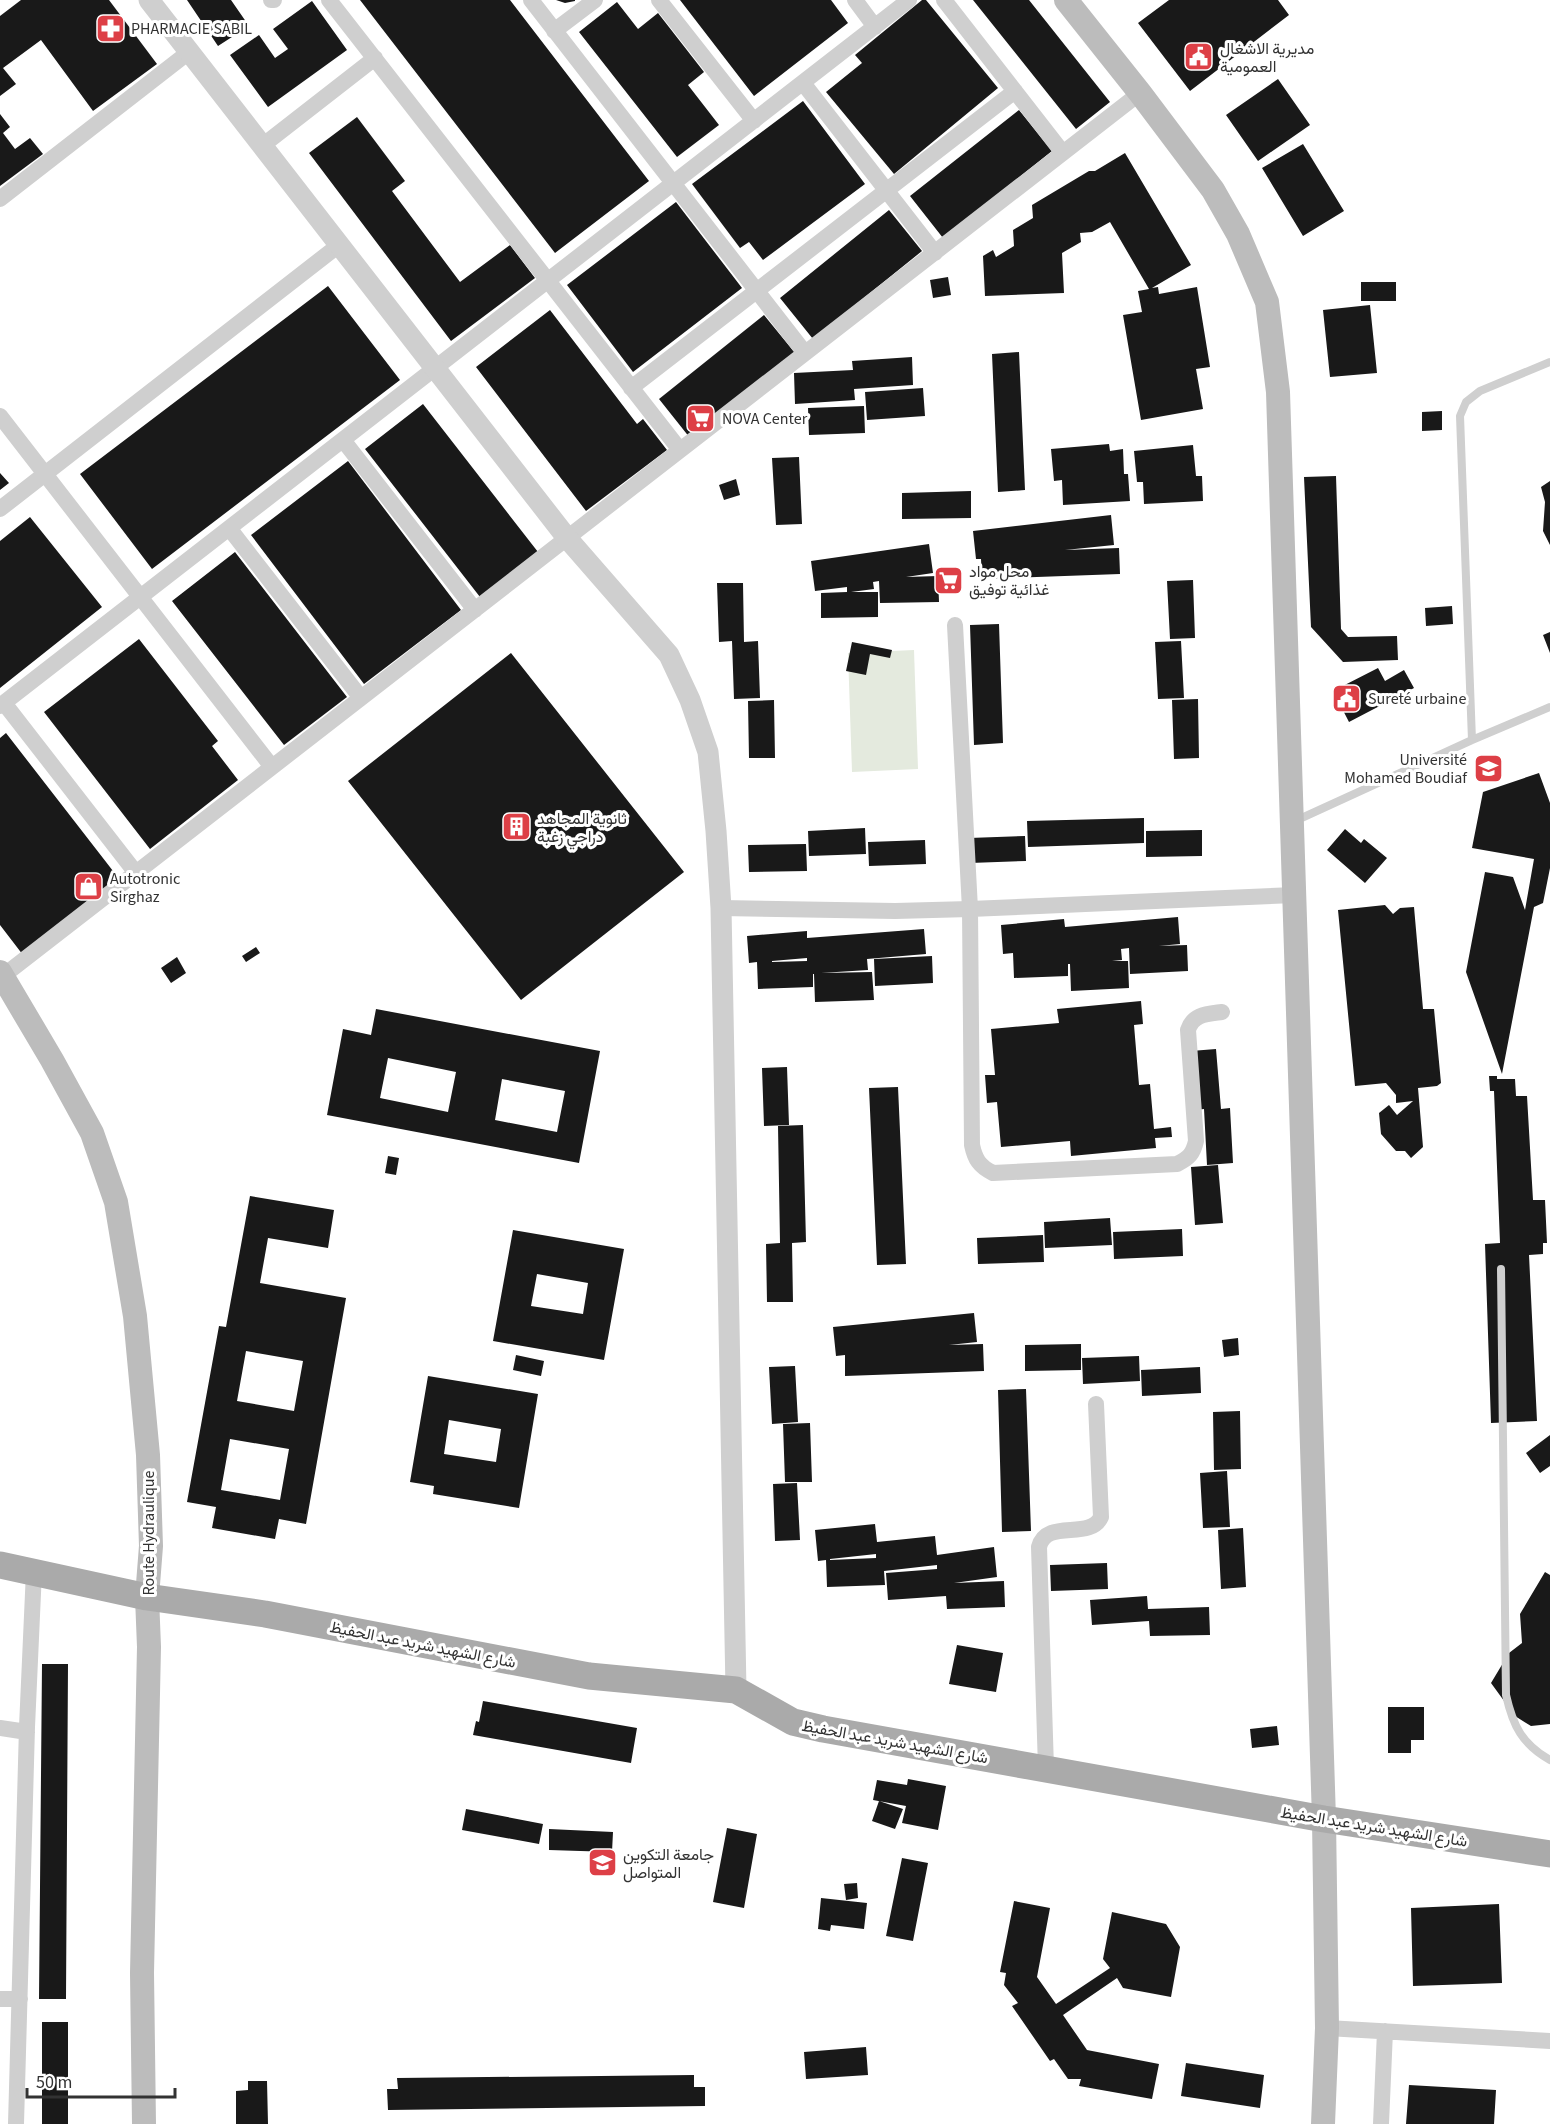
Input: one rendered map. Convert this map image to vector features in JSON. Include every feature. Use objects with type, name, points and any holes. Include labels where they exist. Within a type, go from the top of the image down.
[{"type":"main road","points":[[1066,0],[1213,190],[1238,234],[1267,302],[1278,392],[1324,1820],[1327,2028],[1323,2124]]},
{"type":"main road","name":"Route Hydraulique","points":[[1,974],[92,1133],[116,1203],[135,1316],[148,1455],[151,1546],[147,1597],[149,1647],[142,1973],[144,2124]]},
{"type":"main road","name":"شارع الشهيد شريد عبد الحفيظ","points":[[0,1565],[147,1597],[265,1614],[589,1676],[735,1690],[793,1722],[1324,1820],[1550,1854]]},
{"type":"street","points":[[330,0],[680,450]]},
{"type":"street","points":[[531,0],[805,353]]},
{"type":"street","points":[[555,31],[595,0]]},
{"type":"street","points":[[659,0],[754,121]]},
{"type":"street","points":[[855,0],[875,27]]},
{"type":"street","points":[[136,873],[2,705],[909,0]]},
{"type":"street","points":[[944,0],[1063,153]]},
{"type":"street","points":[[151,1],[567,538],[669,655],[690,700],[708,752],[721,908],[735,1690]]},
{"type":"street","points":[[0,199],[189,52]]},
{"type":"street","points":[[262,146],[375,58]]},
{"type":"street","points":[[803,83],[935,253]]},
{"type":"street","points":[[631,388],[1015,91]]},
{"type":"street","points":[[1,974],[136,873],[1140,93]]},
{"type":"street","points":[[0,509],[339,245]]},
{"type":"street","points":[[0,416],[272,767]]},
{"type":"street","points":[[343,440],[475,610]]},
{"type":"street","points":[[229,528],[361,698]]},
{"type":"street","points":[[955,625],[970,909],[972,1145],[975,1158],[982,1168],[993,1173],[1177,1164],[1188,1159],[1194,1151],[1196,1141],[1188,1030],[1191,1021],[1199,1016],[1222,1012]]},
{"type":"street","points":[[721,908],[895,911],[1295,895]]},
{"type":"street","points":[[1046,1768],[1039,1547],[1041,1539],[1045,1536],[1055,1532],[1092,1527],[1098,1523],[1101,1516],[1096,1404]]},
{"type":"street","points":[[16,2124],[34,1571]]},
{"type":"street","points":[[0,1728],[27,1732]]},
{"type":"street","points":[[0,1999],[20,1999]]},
{"type":"street","points":[[1327,2028],[1550,2041]]},
{"type":"street","points":[[1381,2124],[1385,2031]]},
{"type":"lane","points":[[1472,740],[1460,416],[1466,402],[1480,391],[1550,362]]},
{"type":"lane","points":[[1292,822],[1550,707]]},
{"type":"lane","points":[[1502,1269],[1506,1695],[1511,1716],[1519,1732],[1533,1749],[1550,1760]]},
{"type":"shaded area","points":[[914,650],[918,769],[852,772],[848,653]]},
{"type":"building","points":[[21,0],[109,0],[157,64],[93,111],[41,40],[3,68],[16,84],[0,96],[0,16]]},
{"type":"building","points":[[187,0],[231,0],[249,26],[218,46]]},
{"type":"building","points":[[360,0],[510,0],[649,181],[555,253]]},
{"type":"building","points":[[556,0],[575,0],[575,1],[565,3]]},
{"type":"building","points":[[680,0],[831,0],[848,23],[754,96]]},
{"type":"building","points":[[922,0],[926,0],[998,88],[894,174],[826,92],[862,63],[855,55]]},
{"type":"building","points":[[973,0],[1029,0],[1110,102],[1076,129]]},
{"type":"building","name":"مديرية الاشغال العمومية","points":[[1169,0],[1278,0],[1289,15],[1190,91],[1138,23]]},
{"type":"building","points":[[312,1],[347,50],[268,107],[230,55],[259,35],[275,58],[288,49],[273,29]]},
{"type":"building","points":[[617,2],[638,29],[658,13],[704,72],[688,85],[719,125],[677,157],[579,32]]},
{"type":"building","points":[[1278,79],[1310,125],[1258,161],[1226,115]]},
{"type":"building","points":[[803,101],[865,184],[763,260],[749,242],[740,248],[692,184]]},
{"type":"building","points":[[1019,110],[1052,151],[943,238],[910,196]]},
{"type":"building","points":[[0,114],[10,127],[3,133],[15,149],[30,138],[43,154],[0,186]]},
{"type":"building","points":[[357,117],[405,181],[392,191],[460,282],[510,245],[535,278],[451,341],[309,153]]},
{"type":"building","points":[[1303,144],[1344,211],[1303,236],[1262,168]]},
{"type":"building","points":[[1125,153],[1191,265],[1152,288],[1158,287],[1159,294],[1197,287],[1210,367],[1196,369],[1203,409],[1141,420],[1123,315],[1142,312],[1138,291],[1149,289],[1110,222],[1092,232],[1080,233],[1081,242],[1062,253],[1064,293],[985,296],[983,256],[993,250],[996,257],[1014,246],[1013,230],[1033,218],[1032,205],[1089,171],[1095,171]]},
{"type":"building","points":[[676,202],[742,288],[633,372],[567,285]]},
{"type":"building","points":[[889,210],[922,251],[813,339],[780,298]]},
{"type":"building","points":[[948,277],[951,295],[933,298],[930,280]]},
{"type":"building","points":[[1361,282],[1396,282],[1396,301],[1361,301]]},
{"type":"building","points":[[328,286],[400,380],[152,569],[80,474]]},
{"type":"building","points":[[1370,305],[1377,373],[1330,377],[1323,310]]},
{"type":"building","points":[[550,310],[637,424],[643,419],[667,450],[586,511],[476,367]]},
{"type":"building","points":[[764,315],[795,353],[690,438],[659,399]]},
{"type":"building","points":[[1019,352],[1025,490],[998,492],[992,354]]},
{"type":"building","points":[[912,357],[913,385],[854,389],[855,400],[795,404],[794,373],[853,370],[852,361]]},
{"type":"building","points":[[923,388],[925,416],[867,420],[865,392]]},
{"type":"building","points":[[423,404],[538,552],[480,597],[365,449]]},
{"type":"building","points":[[864,406],[865,433],[809,435],[808,408]]},
{"type":"building","points":[[1442,411],[1442,430],[1422,431],[1422,412]]},
{"type":"building","points":[[1109,444],[1110,451],[1123,449],[1124,474],[1128,474],[1130,501],[1063,505],[1062,480],[1054,481],[1051,449]]},
{"type":"building","points":[[1193,445],[1196,476],[1202,476],[1203,501],[1144,504],[1143,482],[1137,482],[1134,451]]},
{"type":"building","points":[[799,457],[802,524],[776,525],[772,458]]},
{"type":"building","points":[[348,461],[461,610],[364,684],[251,535]]},
{"type":"building","points":[[0,473],[9,483],[0,490]]},
{"type":"building","points":[[1336,476],[1341,629],[1348,637],[1397,636],[1398,660],[1343,662],[1311,627],[1304,477]]},
{"type":"building","points":[[736,479],[740,495],[724,500],[719,485]]},
{"type":"building","points":[[1550,481],[1550,545],[1543,531],[1545,502],[1541,487]]},
{"type":"building","points":[[971,491],[971,518],[902,519],[902,493]]},
{"type":"building","points":[[1111,515],[1114,545],[1065,550],[1119,548],[1120,574],[982,579],[981,559],[976,559],[973,531]]},
{"type":"building","points":[[30,517],[102,607],[0,688],[0,541]]},
{"type":"building","points":[[929,544],[933,573],[906,577],[938,576],[939,602],[880,603],[879,581],[873,582],[874,589],[851,592],[878,592],[878,617],[821,618],[821,593],[847,592],[847,587],[815,591],[811,561]]},
{"type":"building","points":[[235,552],[347,697],[284,745],[172,601]]},
{"type":"building","points":[[1193,580],[1195,638],[1170,639],[1167,581]]},
{"type":"building","points":[[717,583],[743,583],[744,642],[758,641],[760,698],[734,699],[732,641],[719,642]]},
{"type":"building","points":[[1452,606],[1453,624],[1426,626],[1425,608]]},
{"type":"building","points":[[999,624],[1003,743],[974,745],[970,625]]},
{"type":"building","points":[[1550,632],[1550,653],[1543,635]]},
{"type":"building","points":[[139,639],[218,741],[212,746],[238,780],[150,849],[44,712]]},
{"type":"building","points":[[1181,641],[1184,698],[1158,699],[1155,642]]},
{"type":"building","points":[[852,642],[892,650],[890,658],[870,654],[866,675],[846,671]]},
{"type":"building","name":"ثانوية المجاهد دراجي زغبة","points":[[511,653],[684,872],[521,1000],[348,781]]},
{"type":"building","points":[[1378,668],[1385,681],[1404,670],[1414,688],[1349,722],[1333,691]]},
{"type":"building","points":[[1198,699],[1199,758],[1174,759],[1172,700]]},
{"type":"building","points":[[774,700],[775,758],[749,758],[748,701]]},
{"type":"building","points":[[6,733],[120,880],[23,955],[0,925],[0,738]]},
{"type":"building","points":[[1539,773],[1550,803],[1550,868],[1543,903],[1534,907],[1502,1074],[1466,972],[1485,872],[1513,877],[1525,910],[1534,859],[1472,848],[1483,792]]},
{"type":"building","points":[[1144,818],[1144,843],[1028,847],[1027,821]]},
{"type":"building","points":[[865,828],[866,854],[809,856],[808,831]]},
{"type":"building","points":[[1345,829],[1361,843],[1364,839],[1387,858],[1365,883],[1327,850]]},
{"type":"building","points":[[1202,830],[1202,856],[1146,857],[1146,831]]},
{"type":"building","points":[[1025,836],[1026,861],[970,863],[969,838]]},
{"type":"building","points":[[925,840],[926,864],[869,866],[868,842]]},
{"type":"building","points":[[806,844],[807,871],[749,872],[748,845]]},
{"type":"building","points":[[1385,905],[1393,914],[1400,908],[1414,907],[1423,1009],[1434,1009],[1441,1083],[1437,1086],[1418,1088],[1423,1147],[1411,1158],[1405,1151],[1396,1151],[1381,1134],[1379,1113],[1389,1105],[1397,1115],[1413,1101],[1396,1103],[1396,1095],[1386,1083],[1355,1086],[1338,910]]},
{"type":"building","points":[[1178,917],[1180,944],[1159,946],[1187,945],[1188,971],[1130,974],[1129,948],[1121,949],[1122,960],[1112,961],[1128,961],[1129,988],[1071,991],[1070,964],[1068,964],[1068,976],[1014,978],[1013,953],[1003,954],[1001,925],[1064,919],[1065,927]]},
{"type":"building","points":[[924,929],[926,954],[867,959],[868,970],[821,973],[872,972],[874,1000],[815,1002],[814,974],[813,987],[758,989],[757,962],[749,963],[747,936],[807,931],[807,938]],"holes":[[[807,958],[807,961],[772,962]]]},
{"type":"building","points":[[256,947],[260,953],[246,962],[242,956]]},
{"type":"building","points":[[932,956],[933,983],[875,986],[874,959]]},
{"type":"building","points":[[177,957],[186,973],[171,983],[161,968]]},
{"type":"building","points":[[1141,1001],[1143,1024],[1134,1025],[1139,1085],[1150,1084],[1154,1129],[1171,1127],[1172,1137],[1155,1138],[1156,1148],[1071,1156],[1070,1141],[1001,1147],[997,1102],[987,1103],[985,1075],[995,1075],[991,1029],[1059,1023],[1057,1009]]},
{"type":"building","points":[[376,1009],[600,1051],[579,1163],[327,1115],[343,1029],[371,1035]],"holes":[[[388,1058],[456,1072],[448,1112],[380,1098]],[[502,1079],[565,1091],[557,1132],[495,1120]]]},
{"type":"building","points":[[1216,1049],[1221,1109],[1230,1108],[1233,1163],[1207,1165],[1204,1109],[1195,1110],[1191,1051]]},
{"type":"building","points":[[787,1067],[789,1125],[764,1126],[762,1068]]},
{"type":"building","points":[[1489,1076],[1497,1076],[1497,1079],[1515,1079],[1516,1096],[1527,1096],[1533,1200],[1545,1200],[1547,1243],[1543,1243],[1543,1254],[1529,1255],[1537,1421],[1491,1423],[1485,1244],[1500,1243],[1494,1091],[1490,1091]]},
{"type":"building","points":[[898,1087],[906,1264],[877,1265],[869,1088]]},
{"type":"building","points":[[803,1125],[806,1242],[792,1243],[793,1302],[767,1302],[766,1244],[780,1243],[778,1126]]},
{"type":"building","points":[[388,1156],[399,1158],[396,1175],[385,1173]]},
{"type":"building","points":[[1218,1165],[1223,1223],[1195,1225],[1191,1167]]},
{"type":"building","points":[[250,1196],[334,1210],[328,1248],[268,1238],[260,1283],[346,1298],[306,1524],[279,1519],[275,1539],[212,1528],[216,1507],[187,1502],[219,1326],[226,1327]],"holes":[[[246,1351],[303,1361],[294,1411],[237,1401]],[[230,1439],[289,1449],[280,1500],[221,1490]]]},
{"type":"building","points":[[1110,1218],[1112,1245],[1045,1248],[1044,1222]]},
{"type":"building","points":[[1182,1229],[1183,1256],[1114,1259],[1113,1232]]},
{"type":"building","points":[[513,1230],[624,1249],[604,1360],[493,1341]],"holes":[[[537,1274],[588,1283],[583,1314],[531,1306]]]},
{"type":"building","points":[[1043,1235],[1044,1262],[978,1264],[977,1238]]},
{"type":"building","points":[[974,1313],[977,1342],[949,1345],[983,1344],[984,1371],[845,1376],[845,1355],[836,1356],[833,1327]]},
{"type":"building","points":[[1238,1338],[1239,1355],[1224,1357],[1222,1340]]},
{"type":"building","points":[[1081,1344],[1081,1370],[1025,1371],[1025,1345]]},
{"type":"building","points":[[516,1355],[544,1361],[541,1376],[513,1370]]},
{"type":"building","points":[[1139,1356],[1140,1381],[1083,1384],[1082,1358]]},
{"type":"building","points":[[795,1366],[798,1422],[772,1424],[769,1367]]},
{"type":"building","points":[[1200,1367],[1201,1393],[1142,1396],[1141,1370]]},
{"type":"building","points":[[428,1376],[538,1394],[519,1508],[433,1494],[434,1486],[410,1482]],"holes":[[[449,1420],[501,1429],[496,1462],[444,1454]]]},
{"type":"building","points":[[1026,1389],[1031,1531],[1002,1532],[998,1390]]},
{"type":"building","points":[[1240,1411],[1241,1469],[1214,1470],[1213,1412]]},
{"type":"building","points":[[810,1423],[812,1482],[785,1482],[783,1424]]},
{"type":"building","points":[[1550,1435],[1550,1466],[1540,1473],[1526,1453]]},
{"type":"building","points":[[1227,1471],[1230,1527],[1203,1528],[1200,1473]]},
{"type":"building","points":[[797,1483],[800,1540],[775,1541],[773,1484]]},
{"type":"building","points":[[875,1524],[877,1542],[935,1536],[937,1555],[994,1547],[997,1577],[954,1583],[1004,1581],[1005,1607],[947,1609],[946,1596],[888,1600],[886,1573],[937,1569],[937,1565],[884,1571],[885,1585],[827,1587],[826,1560],[818,1561],[815,1530]],"holes":[[[876,1554],[876,1558],[830,1560]]]},
{"type":"building","points":[[1243,1528],[1246,1587],[1221,1589],[1218,1530]]},
{"type":"building","points":[[1107,1563],[1108,1589],[1051,1591],[1050,1565]]},
{"type":"building","points":[[1545,1572],[1550,1575],[1550,1724],[1531,1726],[1515,1716],[1491,1683],[1509,1653],[1522,1643],[1520,1614]]},
{"type":"building","points":[[1147,1596],[1148,1609],[1209,1607],[1210,1635],[1150,1636],[1149,1621],[1092,1625],[1090,1600]]},
{"type":"building","points":[[957,1645],[1003,1653],[996,1692],[949,1684]]},
{"type":"building","points":[[42,1664],[68,1664],[66,1999],[39,1999]]},
{"type":"building","points":[[483,1701],[637,1728],[631,1763],[473,1735],[476,1721],[479,1722]]},
{"type":"building","points":[[1388,1707],[1424,1707],[1424,1740],[1411,1740],[1411,1753],[1388,1753]]},
{"type":"building","points":[[1277,1726],[1279,1745],[1252,1748],[1250,1729]]},
{"type":"building","points":[[908,1779],[946,1786],[938,1830],[902,1823],[906,1806],[873,1800],[877,1780],[907,1785]]},
{"type":"building","points":[[879,1801],[903,1809],[895,1829],[872,1821]]},
{"type":"building","points":[[466,1809],[543,1824],[539,1844],[462,1830]]},
{"type":"building","points":[[727,1828],[757,1834],[744,1908],[713,1902]]},
{"type":"building","points":[[549,1829],[613,1832],[612,1852],[549,1850]]},
{"type":"building","points":[[902,1858],[928,1863],[913,1941],[886,1936]]},
{"type":"building","points":[[857,1883],[858,1898],[846,1900],[844,1884]]},
{"type":"building","points":[[821,1898],[867,1903],[864,1929],[831,1925],[830,1931],[818,1929]]},
{"type":"building","points":[[1014,1901],[1050,1908],[1037,1977],[1056,2004],[1110,1968],[1103,1959],[1112,1912],[1166,1924],[1180,1947],[1171,1997],[1123,1988],[1117,1978],[1063,2015],[1087,2050],[1159,2064],[1152,2099],[1079,2086],[1081,2079],[1068,2079],[1054,2059],[1050,2061],[1012,2006],[1018,2003],[1004,1985],[1006,1973],[1000,1972]]},
{"type":"building","points":[[1499,1904],[1502,1983],[1413,1986],[1411,1908]]},
{"type":"building","points":[[42,2022],[68,2022],[68,2124],[42,2124]]},
{"type":"building","points":[[866,2047],[868,2075],[806,2079],[804,2052]]},
{"type":"building","points":[[1186,2063],[1264,2075],[1260,2108],[1181,2096]]},
{"type":"building","points":[[694,2075],[694,2087],[705,2087],[705,2106],[388,2110],[387,2089],[398,2089],[397,2078]]},
{"type":"building","points":[[248,2081],[267,2081],[268,2124],[236,2124],[236,2091],[248,2090]]},
{"type":"building","points":[[1409,2085],[1496,2090],[1494,2124],[1406,2124]]},
{"type":"place","name":"PHARMACIE SABIL","points":[[110,28]]},
{"type":"place","name":"مديرية الاشغال العمومية","points":[[1199,57]]},
{"type":"place","name":"NOVA Center","points":[[701,418]]},
{"type":"place","name":"محل مواد غذائية توفيق","points":[[948,580]]},
{"type":"place","name":"Sureté urbaine","points":[[1347,698]]},
{"type":"place","name":"Université Mohamed Boudiaf","points":[[1488,768]]},
{"type":"place","name":"ثانوية المجاهد دراجي زغبة","points":[[516,827]]},
{"type":"place","name":"Autotronic Sirghaz","points":[[89,887]]},
{"type":"place","name":"جامعة التكوين المتواصل","points":[[602,1863]]}]
